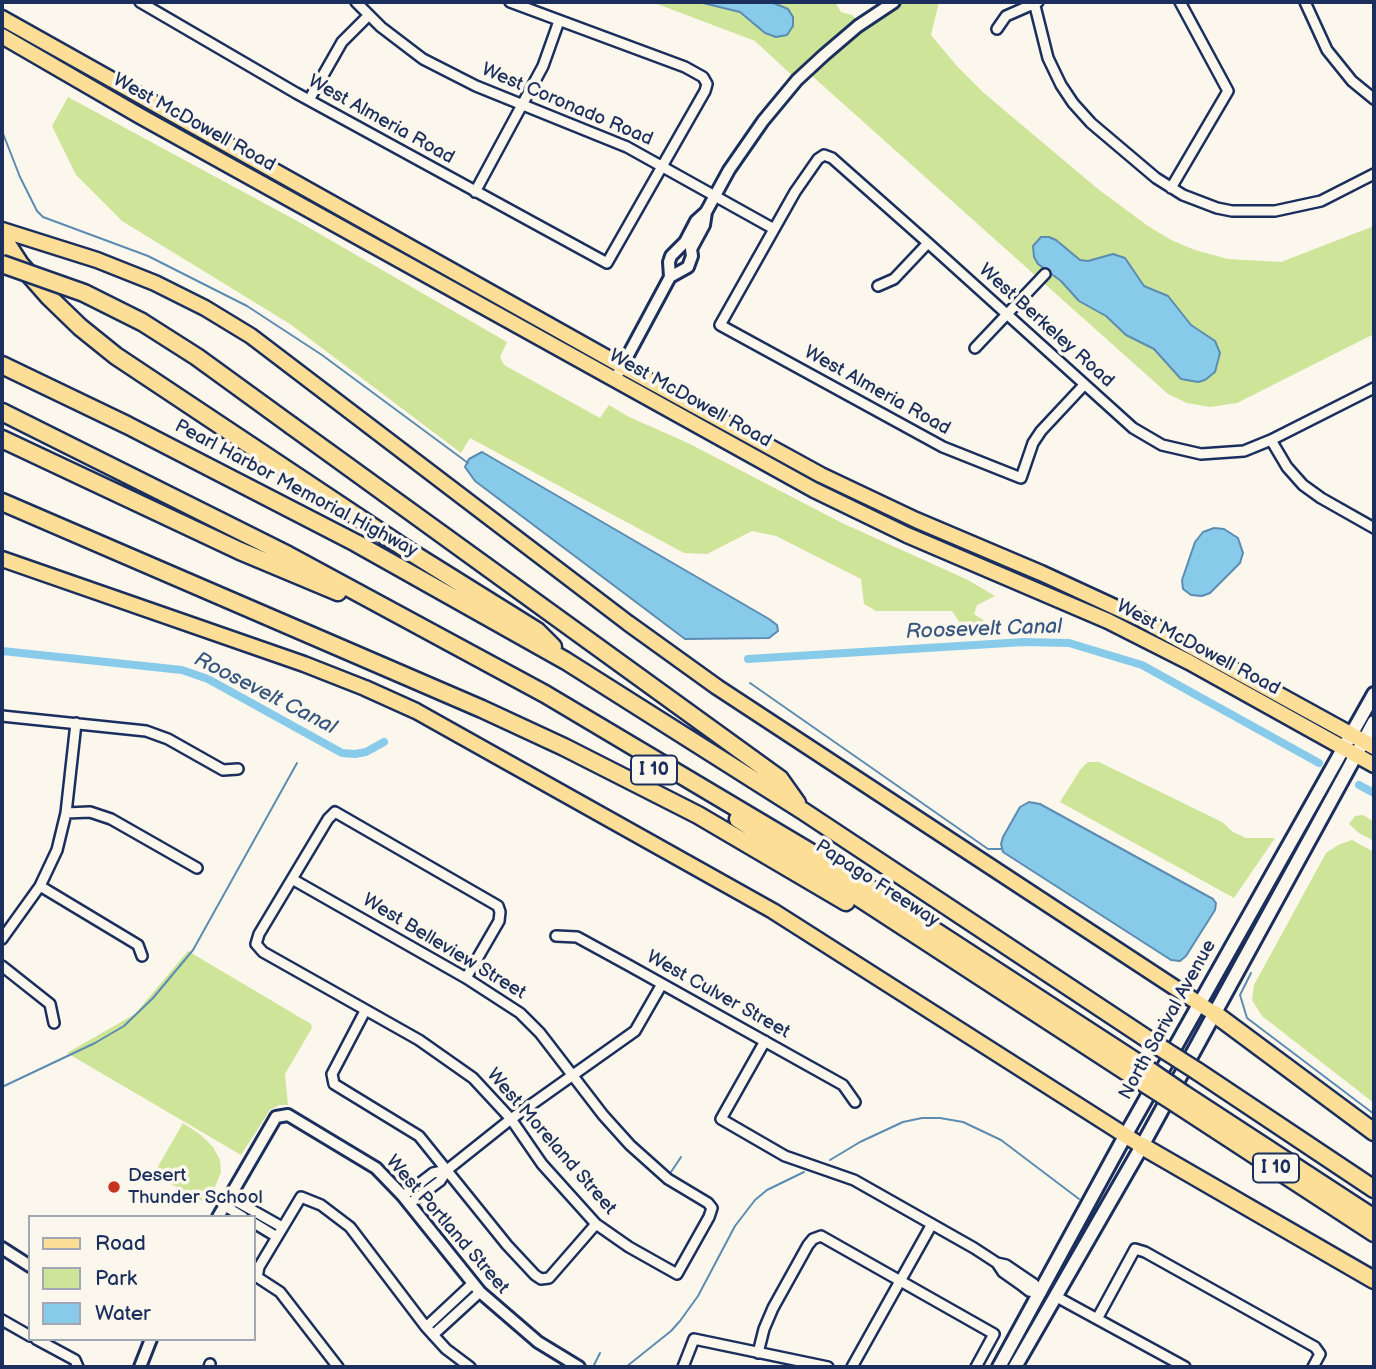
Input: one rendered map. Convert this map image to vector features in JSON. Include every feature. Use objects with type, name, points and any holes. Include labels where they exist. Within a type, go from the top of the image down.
[{"type":"highway","points":[[2,236],[20,264],[49,297],[116,356],[412,553],[537,631],[566,661]]},
{"type":"highway","points":[[2,264],[84,293],[134,317],[188,351],[780,779],[803,811]]},
{"type":"highway","name":"Pearl Harbor Memorial Highway","points":[[2,365],[139,431],[356,542],[566,661]]},
{"type":"highway","points":[[2,412],[288,555],[545,694],[849,875],[1146,1076]]},
{"type":"highway","name":"I 10","points":[[2,424],[343,594]]},
{"type":"highway","points":[[2,439],[240,551],[343,594]]},
{"type":"highway","points":[[2,502],[482,709],[574,752],[677,804],[778,860],[907,939],[956,959]]},
{"type":"highway","name":"Papago Freeway","points":[[343,594],[547,707],[731,815],[956,959],[1146,1076],[1374,1233]]},
{"type":"highway","name":"Papago Freeway","points":[[566,661],[803,811],[1374,1189]]},
{"type":"highway","points":[[1215,1014],[1374,1132]]},
{"type":"highway","points":[[1181,1099],[1374,1218]]},
{"type":"highway","points":[[1142,1146],[1374,1280]]},
{"type":"main road","name":"West McDowell Road","points":[[2,19],[618,373],[814,490],[907,535],[1108,621],[1189,662],[1374,765]]},
{"type":"main road","name":"West McDowell Road","points":[[2,36],[140,116],[618,373],[862,495],[930,527],[1098,598],[1162,629],[1363,740]]},
{"type":"main road","points":[[2,230],[97,260],[155,283],[242,330],[637,630],[717,687],[1215,1014]]},
{"type":"main road","points":[[2,559],[304,664],[365,688],[455,732],[785,918],[1142,1146]]},
{"type":"main road","name":"North Sarival Avenue","points":[[1363,740],[1374,694]]},
{"type":"main road","name":"North Sarival Avenue","points":[[1015,1367],[1215,1014],[1341,767],[1374,722]]},
{"type":"main road","name":"North Sarival Avenue","points":[[999,1367],[1199,1002],[1331,786]]},
{"type":"main road","points":[[1055,1296],[1051,1290],[1059,1274],[1063,1251]]},
{"type":"main road","points":[[1015,1367],[1023,1343],[1043,1307],[1044,1296],[1041,1293]]},
{"type":"street","name":"West Almeria Road","points":[[140,2],[309,100],[607,263],[663,166]]},
{"type":"street","name":"West Coronado Road","points":[[356,2],[381,27],[423,59],[522,106],[627,147],[774,229]]},
{"type":"street","points":[[510,2],[685,67],[703,77],[707,84],[663,166]]},
{"type":"street","points":[[618,373],[687,247],[704,225],[706,212],[752,136],[797,80],[850,33],[894,2]]},
{"type":"street","points":[[997,29],[1006,16],[1036,2],[1048,58],[1067,95],[1091,123],[1171,188],[1217,208],[1242,212],[1275,211],[1321,201],[1374,174]]},
{"type":"street","points":[[1171,188],[1228,92],[1180,2]]},
{"type":"street","points":[[1305,2],[1327,50],[1352,80],[1374,99]]},
{"type":"street","points":[[309,100],[342,42],[369,15]]},
{"type":"street","points":[[475,192],[542,66],[559,21]]},
{"type":"street","name":"West Berkeley Road","points":[[774,229],[818,159],[824,155],[832,158],[1133,428],[1152,441],[1173,449],[1201,454],[1234,453],[1271,440],[1373,391]]},
{"type":"street","name":"West Almeria Road","points":[[774,229],[720,325],[943,447],[1021,478],[1033,443],[1041,431],[1084,384]]},
{"type":"street","points":[[878,286],[894,279],[928,243]]},
{"type":"street","points":[[975,348],[1045,274]]},
{"type":"street","points":[[1271,440],[1287,467],[1303,485],[1374,528]]},
{"type":"street","points":[[2,716],[157,734],[223,770],[238,768]]},
{"type":"street","points":[[2,939],[40,886],[57,850],[66,813],[76,723]]},
{"type":"street","points":[[292,879],[328,819],[335,812],[498,906],[499,920],[466,978]]},
{"type":"street","points":[[66,813],[90,813],[111,819],[198,868]]},
{"type":"street","name":"West Moreland Street","points":[[292,879],[259,934],[256,944],[263,952],[419,1040],[473,1078],[511,1119],[542,1164],[596,1224],[677,1275]]},
{"type":"street","name":"West Belleview Street","points":[[292,879],[466,978],[520,1013],[540,1033],[608,1121],[648,1163],[668,1179],[708,1203],[712,1208],[677,1275]]},
{"type":"street","points":[[40,886],[138,944],[142,956]]},
{"type":"street","name":"West Culver Street","points":[[556,936],[577,937],[843,1086],[855,1101]]},
{"type":"street","points":[[2,966],[50,1004],[54,1023]]},
{"type":"street","points":[[406,1200],[440,1181],[447,1170],[511,1119],[635,1031],[662,984]]},
{"type":"street","points":[[365,1011],[331,1074],[334,1084],[419,1136],[507,1245],[541,1279],[549,1278],[596,1224]]},
{"type":"street","points":[[765,1041],[721,1119],[786,1156],[854,1181],[997,1263],[1006,1265],[1034,1284],[1041,1293]]},
{"type":"street","name":"West Portland Street","points":[[227,1202],[276,1117],[284,1115],[363,1158],[392,1182],[476,1288],[538,1342],[579,1367]]},
{"type":"street","points":[[338,1367],[280,1292],[257,1277],[259,1267],[301,1196],[321,1205],[350,1227],[430,1331],[460,1362],[470,1367]]},
{"type":"street","points":[[219,1215],[227,1202]]},
{"type":"street","points":[[227,1202],[241,1215]]},
{"type":"street","points":[[227,1202],[256,1215]]},
{"type":"street","points":[[256,1215],[282,1227]]},
{"type":"street","points":[[256,1224],[276,1237]]},
{"type":"street","points":[[852,1367],[932,1224]]},
{"type":"street","points":[[758,1353],[773,1308],[813,1238],[821,1236],[994,1334],[976,1367]]},
{"type":"street","points":[[2,1248],[28,1265]]},
{"type":"street","points":[[1097,1319],[1135,1249],[1145,1252],[1315,1347],[1321,1354],[1313,1367]]},
{"type":"street","points":[[430,1331],[476,1288]]},
{"type":"street","points":[[1055,1296],[1185,1367]]},
{"type":"street","points":[[2,1320],[28,1335]]},
{"type":"street","points":[[684,1367],[694,1339],[828,1367]]},
{"type":"street","points":[[40,1341],[75,1360],[78,1367]]},
{"type":"street","points":[[140,1367],[149,1341]]},
{"type":"green space","points":[[652,2],[835,2],[841,12],[852,15],[861,24],[894,2],[939,2],[931,35],[956,65],[985,94],[1098,189],[1171,240],[1228,259],[1281,262],[1374,226],[1374,334],[1237,403],[1210,407],[1187,403],[1168,394],[806,71],[797,80],[755,41]]},
{"type":"green space","points":[[68,97],[299,222],[507,342],[500,357],[504,365],[600,418],[609,405],[842,523],[968,580],[995,596],[977,605],[974,614],[992,626],[964,629],[952,611],[876,611],[864,604],[861,579],[776,536],[752,531],[707,554],[684,553],[470,438],[461,453],[290,324],[122,221],[76,175],[52,126]]},
{"type":"green space","points":[[1088,762],[1099,762],[1222,822],[1233,832],[1246,838],[1275,838],[1234,898],[1060,802]]},
{"type":"green space","points":[[1363,815],[1374,822],[1374,841],[1349,824],[1355,816]]},
{"type":"green space","points":[[1352,840],[1374,852],[1374,1103],[1262,1016],[1252,1000],[1254,985],[1326,853]]},
{"type":"green space","points":[[188,951],[311,1024],[312,1028],[285,1074],[288,1105],[279,1105],[270,1110],[241,1155],[67,1053],[135,1014]]},
{"type":"green space","points":[[183,1123],[213,1147],[220,1160],[221,1172],[208,1204],[158,1177],[156,1170]]},
{"type":"water","points":[[699,2],[771,2],[788,9],[793,17],[793,26],[787,35],[776,37],[765,33],[740,12]]},
{"type":"water","points":[[1041,237],[1056,240],[1080,260],[1088,261],[1113,254],[1125,258],[1144,286],[1168,296],[1191,325],[1215,341],[1220,353],[1215,372],[1198,382],[1181,379],[1154,349],[1126,335],[1106,316],[1079,301],[1061,281],[1038,264],[1033,246]]},
{"type":"water","points":[[482,452],[769,619],[777,625],[778,631],[769,638],[685,639],[475,481],[465,467],[469,459]]},
{"type":"water","points":[[1214,528],[1224,529],[1238,538],[1243,553],[1240,563],[1210,593],[1202,596],[1191,595],[1183,589],[1182,580],[1195,542],[1203,532]]},
{"type":"water","points":[[1029,802],[1040,804],[1213,899],[1216,903],[1215,910],[1186,956],[1180,961],[1171,960],[1003,852],[1003,837],[1020,807]]},
{"type":"waterway","points":[[2,131],[20,177],[37,211],[43,217],[148,256],[247,306],[322,355],[468,463]]},
{"type":"waterway","name":"Roosevelt Canal","points":[[748,659],[1024,642],[1069,643],[1142,665],[1319,763]]},
{"type":"waterway","name":"Roosevelt Canal","points":[[2,651],[182,670],[208,679],[342,753],[366,752],[384,742]]},
{"type":"waterway","points":[[750,683],[988,849],[1001,849]]},
{"type":"waterway","points":[[2,1087],[95,1043],[124,1026],[153,998],[193,950],[297,763]]},
{"type":"waterway","name":"Roosevelt Canal","points":[[1359,785],[1374,793]]},
{"type":"waterway","points":[[1251,973],[1240,995],[1247,1018],[1374,1114]]},
{"type":"waterway","points":[[830,1160],[860,1142],[903,1122],[940,1118],[963,1122],[1001,1140],[1079,1199]]},
{"type":"waterway","points":[[671,1172],[681,1157]]},
{"type":"waterway","points":[[626,1367],[680,1321],[698,1296],[735,1226],[755,1200],[767,1190],[804,1172]]},
{"type":"waterway","points":[[594,1365],[600,1353]]},
{"type":"place","name":"Desert Thunder School","points":[[114,1187]]}]
